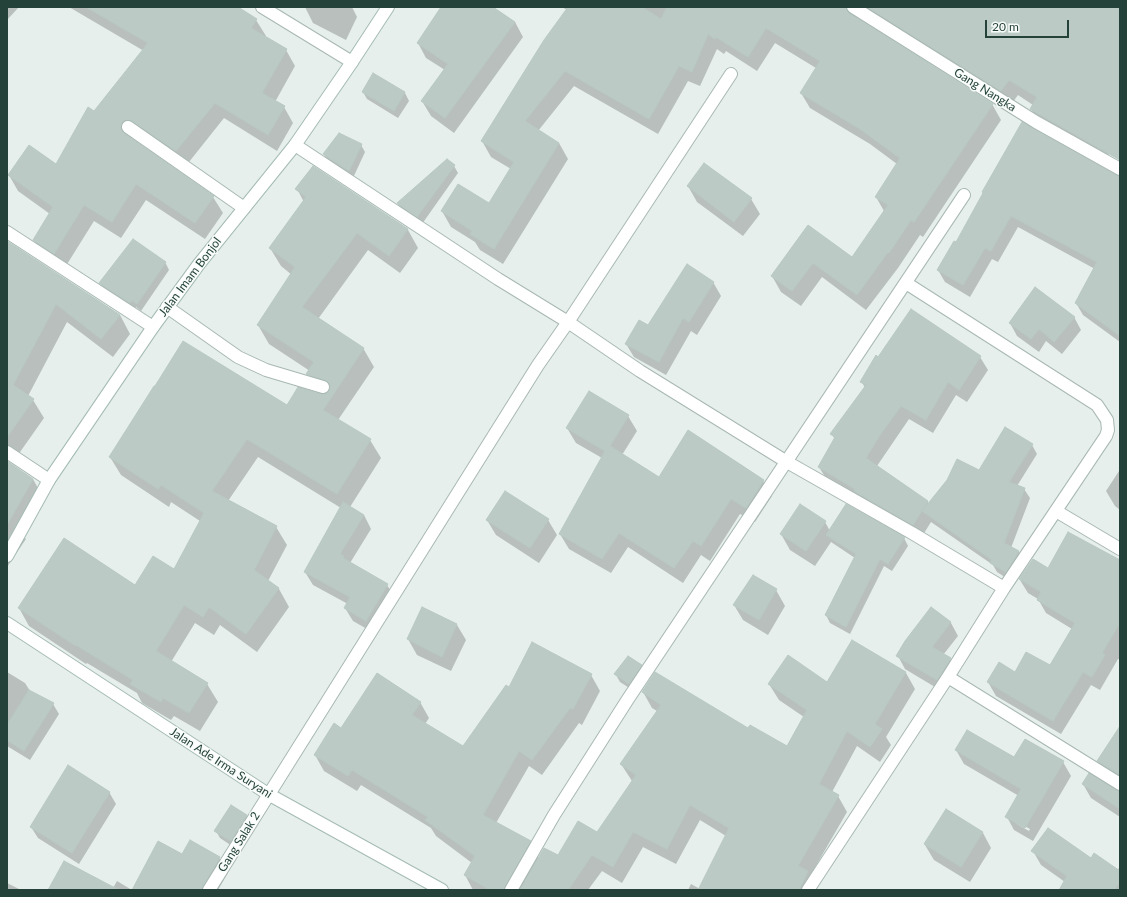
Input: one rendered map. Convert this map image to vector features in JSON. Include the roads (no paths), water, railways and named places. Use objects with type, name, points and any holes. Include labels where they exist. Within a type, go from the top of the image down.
[{"type":"street","points":[[262,7],[352,62]]},
{"type":"street","name":"Jalan Imam Bonjol","points":[[7,556],[49,480],[152,327],[199,264],[295,145],[388,7]]},
{"type":"street","name":"Gang Nangka","points":[[853,7],[1036,122],[1120,169]]},
{"type":"street","name":"Gang Salak 2","points":[[209,890],[538,365],[568,322],[731,74]]},
{"type":"street","points":[[128,127],[244,208]]},
{"type":"street","points":[[295,145],[498,279],[568,322],[640,371],[787,462],[905,529],[1004,588]]},
{"type":"street","points":[[511,890],[554,815],[628,699],[964,195]]},
{"type":"street","points":[[7,232],[152,327]]},
{"type":"street","points":[[808,890],[1004,588],[1106,436],[1108,430],[1107,420],[1097,405],[906,283]]},
{"type":"street","points":[[167,307],[238,357],[266,370],[323,387]]},
{"type":"street","points":[[7,452],[49,480]]},
{"type":"street","points":[[1056,510],[1120,549]]},
{"type":"street","name":"Jalan Ade Irma Suryani","points":[[7,623],[268,794],[442,890]]},
{"type":"street","points":[[948,676],[1120,784]]}]
